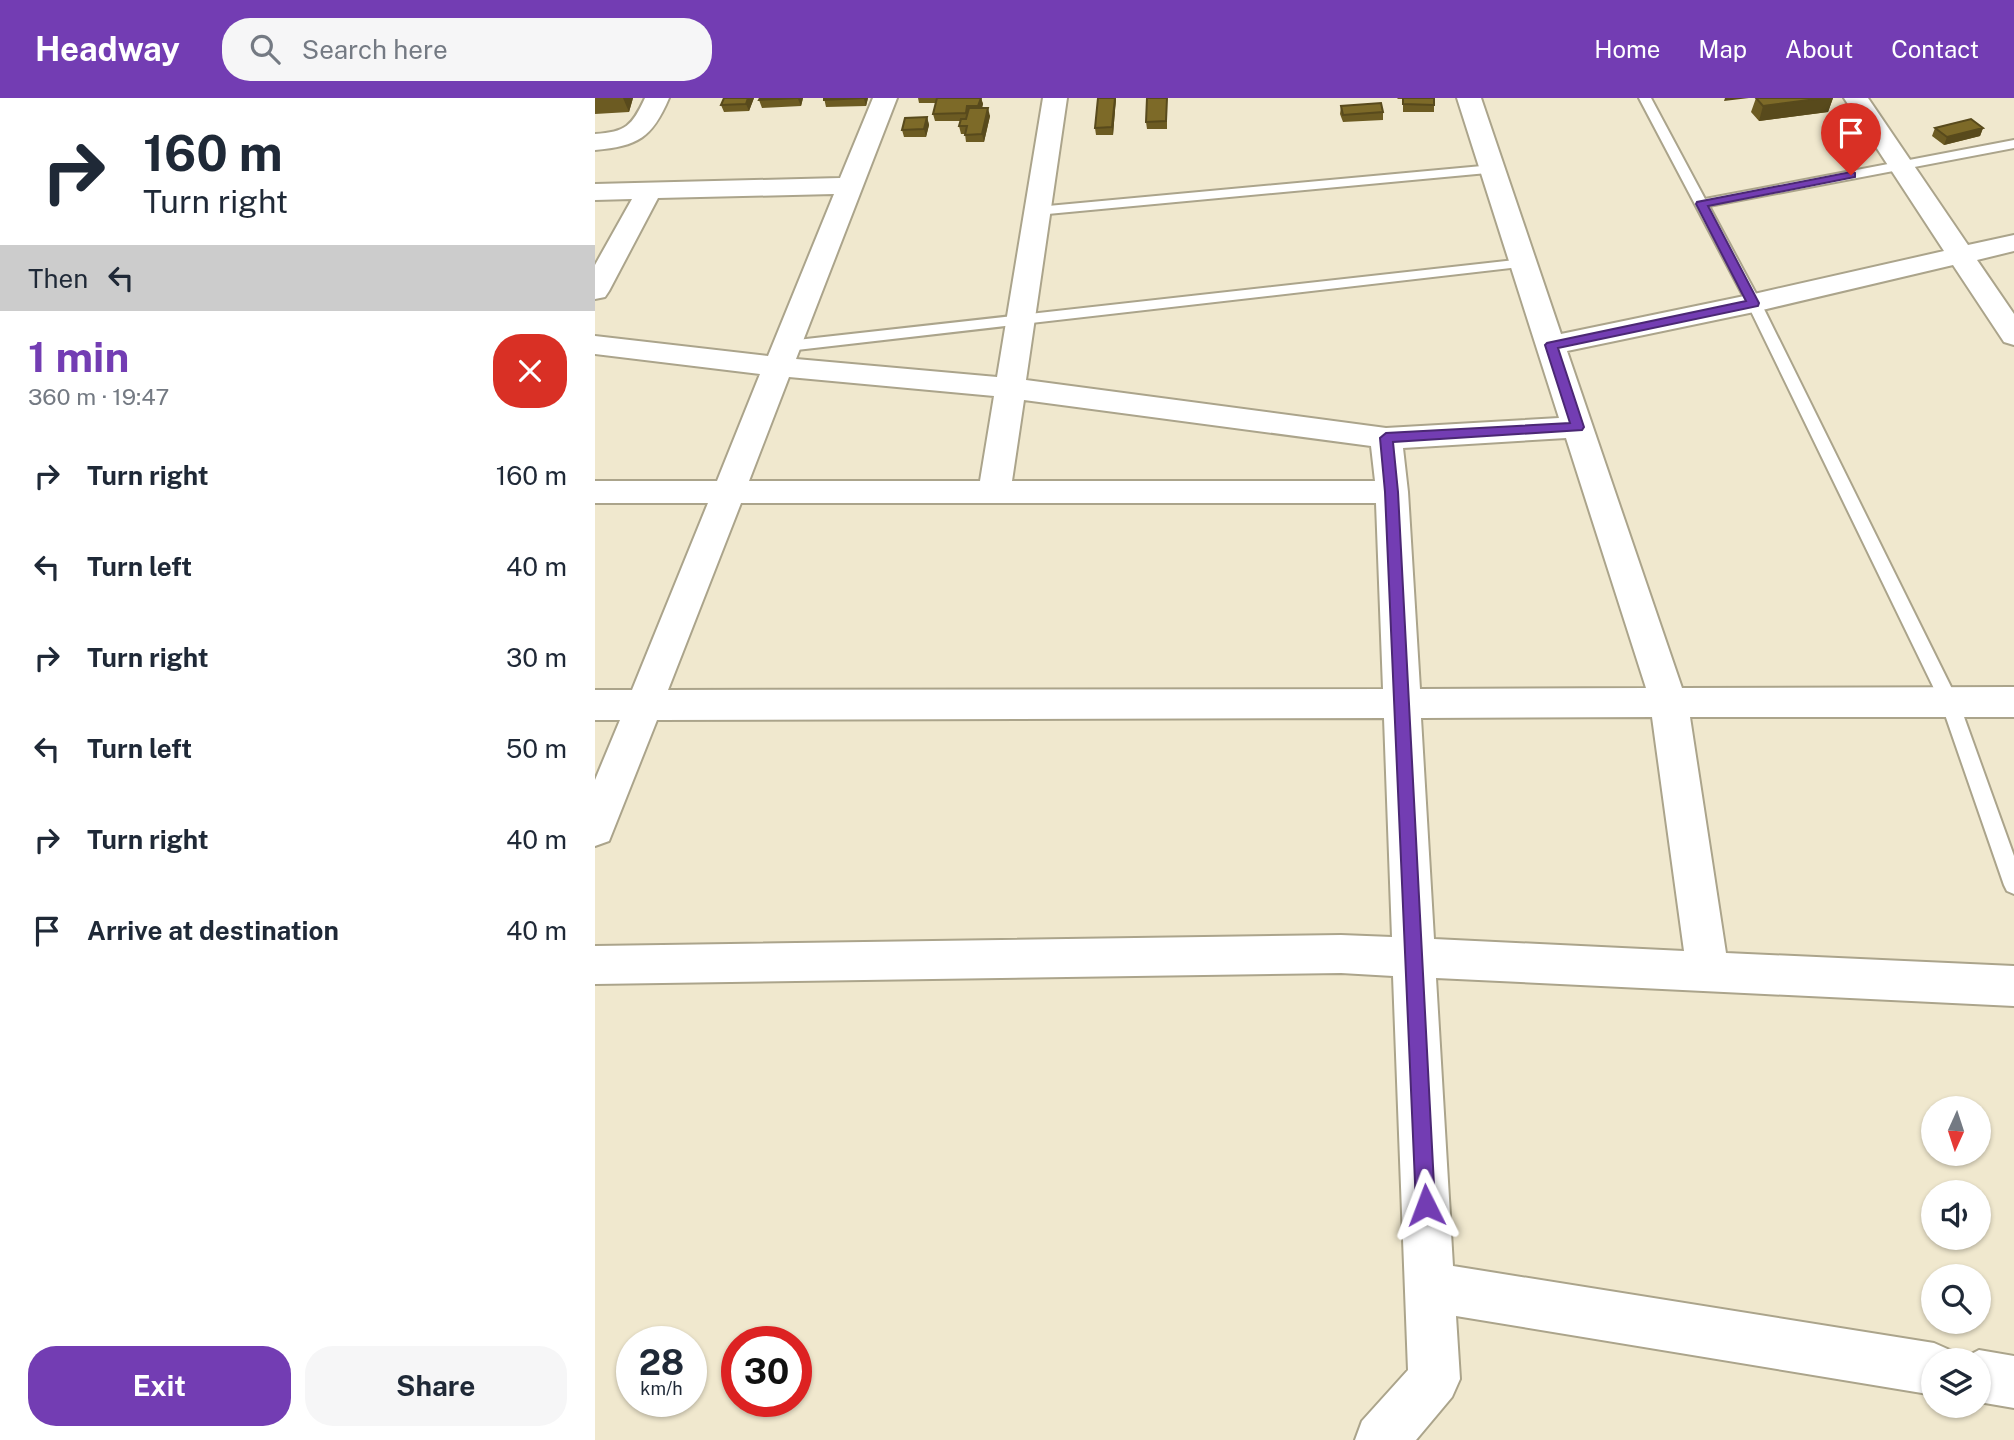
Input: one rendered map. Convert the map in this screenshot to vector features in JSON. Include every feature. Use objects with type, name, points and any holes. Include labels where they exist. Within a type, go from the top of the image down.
[{"type":"street","points":[[595,142],[635,136],[646,124],[656,98]]},
{"type":"street","points":[[595,829],[885,98]]},
{"type":"street","points":[[994,492],[1055,98]]},
{"type":"street","points":[[1469,98],[1669,703],[1708,972]]},
{"type":"street","points":[[1856,98],[2014,336]]},
{"type":"street","points":[[595,192],[851,186]]},
{"type":"street","points":[[595,291],[649,191]]},
{"type":"street","points":[[1551,345],[1753,303],[2014,243]]},
{"type":"street","points":[[595,345],[784,357],[1386,438],[1578,427]]},
{"type":"street","points":[[1381,1440],[1434,1379],[1392,492],[1386,438]]},
{"type":"street","points":[[595,492],[1392,492]]},
{"type":"street","points":[[595,705],[2014,702]]},
{"type":"street","points":[[595,965],[1341,954],[2014,986]]},
{"type":"street","points":[[1430,1287],[1921,1367]]},
{"type":"street","points":[[1991,1378],[2014,1382]]},
{"type":"lane","points":[[1645,98],[1753,303],[1950,702],[2014,885]]},
{"type":"lane","points":[[1701,204],[2014,144]]},
{"type":"lane","points":[[1037,211],[1493,169]]},
{"type":"lane","points":[[784,357],[1021,320],[1524,263]]},
{"type":"building","points":[[724,98],[748,98],[746,104],[721,105]]},
{"type":"building","points":[[760,98],[798,98],[759,100]]},
{"type":"building","points":[[824,98],[864,98],[824,100]]},
{"type":"building","points":[[937,98],[981,98],[978,106],[967,106],[966,113],[933,114]]},
{"type":"building","points":[[1098,98],[1115,98],[1112,127],[1095,128]]},
{"type":"building","points":[[1147,98],[1167,98],[1166,121],[1146,122]]},
{"type":"building","points":[[1403,98],[1434,98],[1434,105],[1403,104]]},
{"type":"building","points":[[1756,98],[1824,98],[1763,106]]},
{"type":"building","points":[[1381,103],[1383,112],[1343,115],[1341,106]]},
{"type":"building","points":[[969,108],[988,108],[982,134],[965,135],[967,126],[959,126],[961,119],[966,119]]},
{"type":"building","points":[[927,117],[924,129],[902,130],[905,118]]},
{"type":"building","points":[[1971,119],[1983,128],[1947,137],[1935,128]]},
{"type":"building","points":[[1869,121],[1876,129],[1849,133],[1842,124]]},
{"type":"route","points":[[1426,1205],[1392,492],[1386,438],[1578,427],[1551,345],[1753,303],[1701,204],[1851,175]]}]
